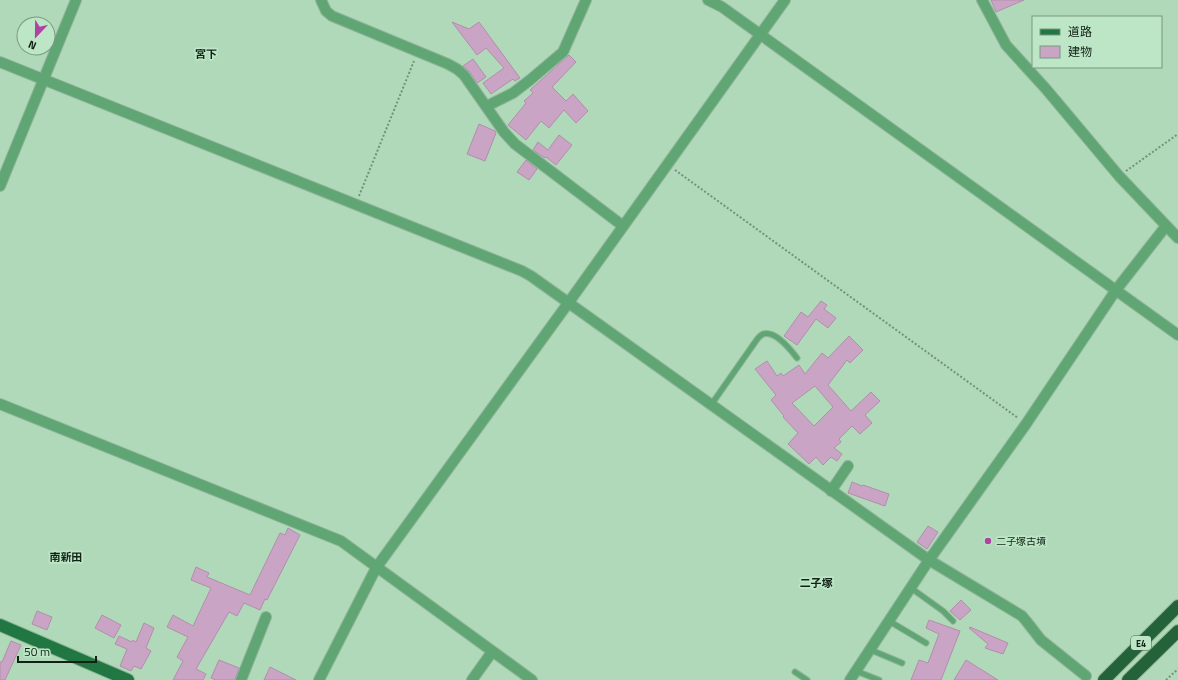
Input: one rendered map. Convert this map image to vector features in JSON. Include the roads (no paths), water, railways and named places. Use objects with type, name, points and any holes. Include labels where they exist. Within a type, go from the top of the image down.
[{"type":"highway","name":"E4","points":[[1104,680],[1178,606]]},
{"type":"highway","name":"E4","points":[[1128,680],[1178,631]]},
{"type":"main road","points":[[0,625],[128,680]]},
{"type":"street","points":[[0,186],[76,0]]},
{"type":"street","points":[[321,0],[326,11],[332,16],[448,64],[462,72],[504,132],[515,144],[623,226]]},
{"type":"street","points":[[487,106],[513,93],[562,52],[586,0]]},
{"type":"street","points":[[708,0],[722,7],[1178,335]]},
{"type":"street","points":[[319,680],[376,568],[668,165],[785,0]]},
{"type":"street","points":[[982,0],[1006,45],[1046,89],[1119,176],[1178,238]]},
{"type":"street","points":[[0,62],[522,271],[569,302],[929,560],[1022,616],[1041,640],[1086,676]]},
{"type":"street","points":[[850,680],[929,560],[1026,424],[1116,290],[1166,226]]},
{"type":"street","points":[[0,404],[341,541],[376,568],[532,680]]},
{"type":"street","points":[[831,491],[848,466]]},
{"type":"street","points":[[241,680],[266,617]]},
{"type":"street","points":[[472,680],[492,652]]},
{"type":"lane","points":[[711,405],[758,338],[763,334],[774,336],[784,342],[797,358]]},
{"type":"lane","points":[[911,588],[943,611],[953,621]]},
{"type":"lane","points":[[889,621],[926,643]]},
{"type":"lane","points":[[871,650],[902,663]]},
{"type":"lane","points":[[856,671],[879,680]]},
{"type":"lane","points":[[794,672],[806,680]]},
{"type":"place","name":"二子塚古墳","points":[[988,541]]},
{"type":"district","name":"宮下","points":[[206,54]]},
{"type":"district","name":"南新田","points":[[66,557]]},
{"type":"district","name":"二子塚","points":[[816,583]]}]
